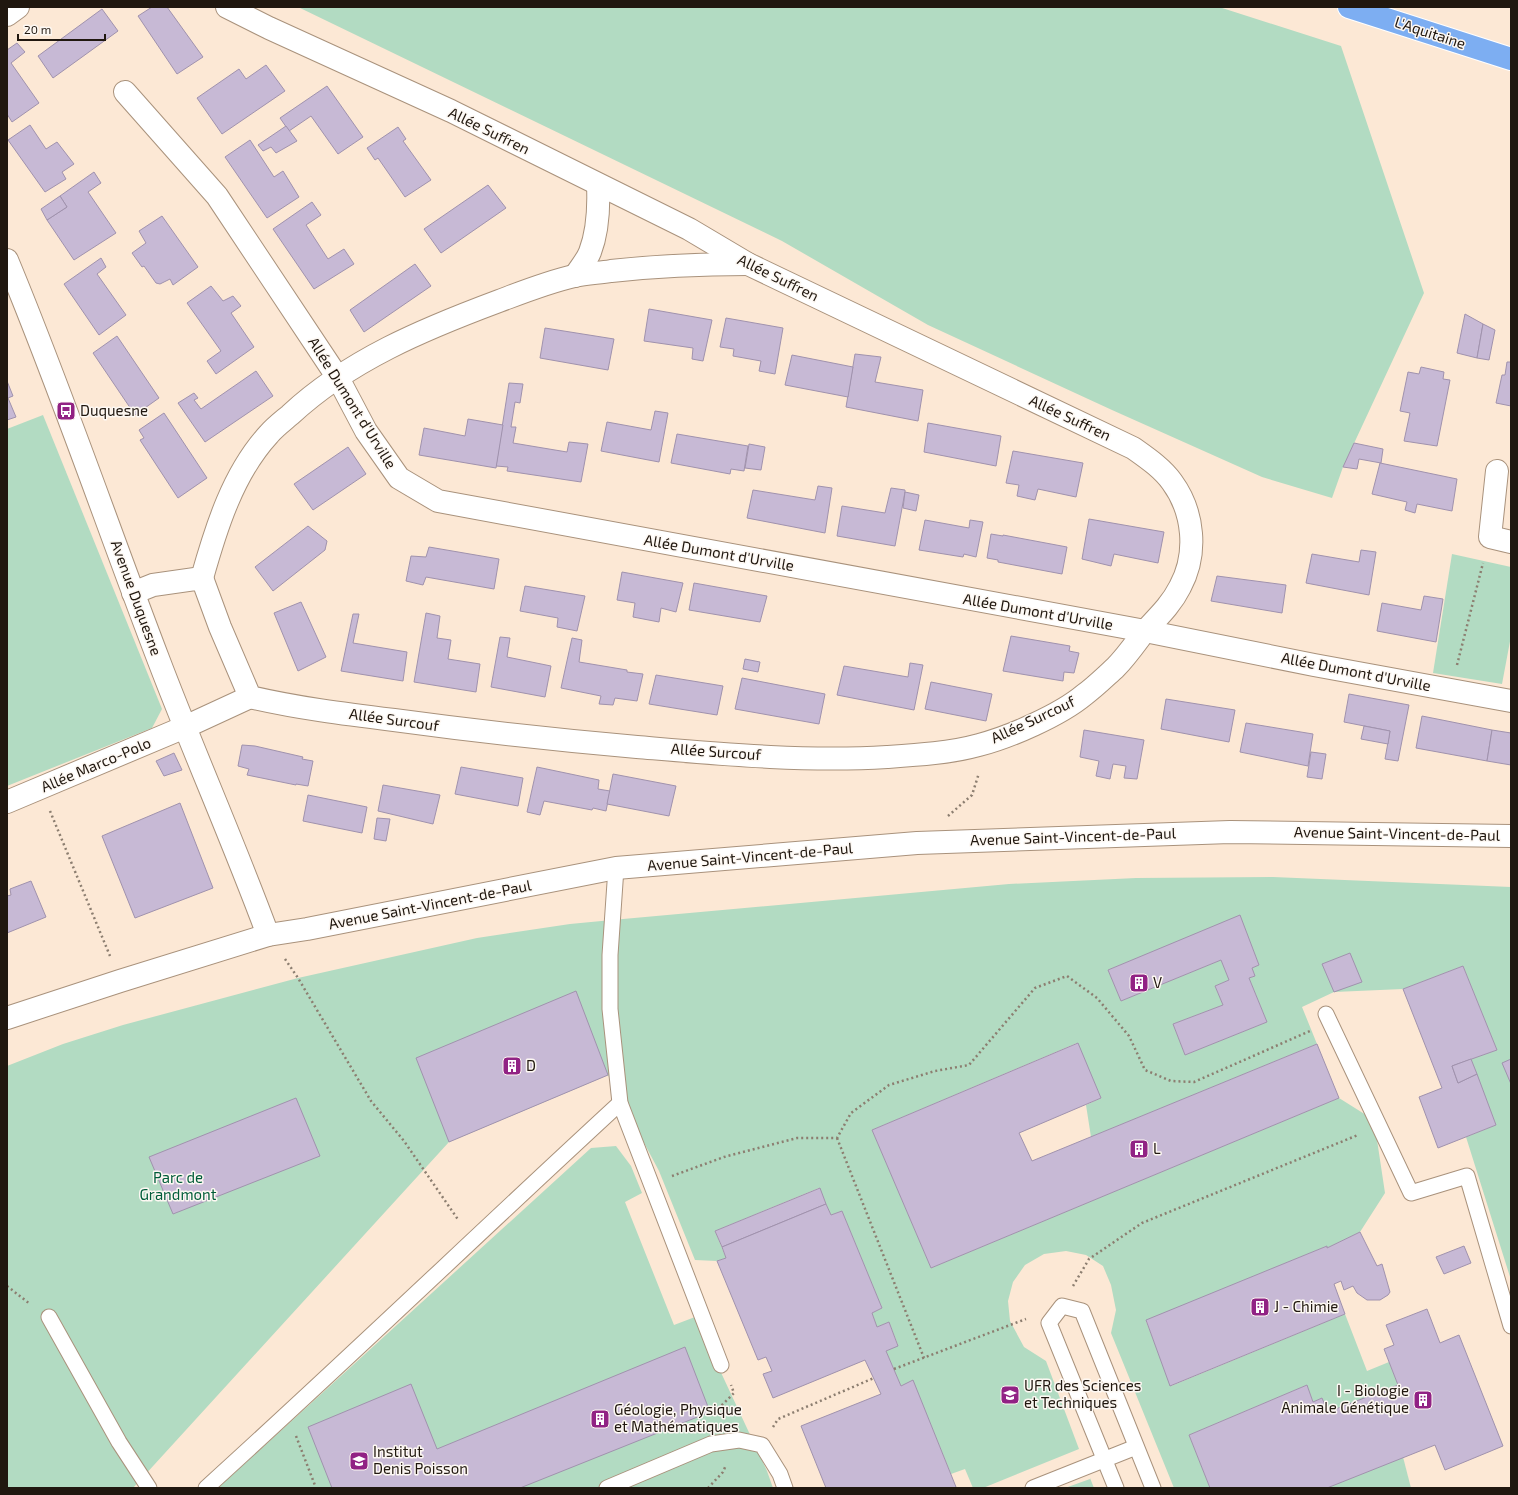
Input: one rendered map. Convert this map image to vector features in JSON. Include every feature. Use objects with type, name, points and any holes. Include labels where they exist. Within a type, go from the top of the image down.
[{"type":"highway","name":"L'Aquitaine","points":[[1349,7],[1511,59]]},
{"type":"street","points":[[7,15],[18,7]]},
{"type":"street","name":"Allée Suffren","points":[[227,7],[451,112],[689,229],[748,264],[1133,448],[1158,466],[1172,482],[1186,506],[1191,529],[1191,552],[1186,577],[1172,601],[1145,631]]},
{"type":"street","name":"Allée Dumont d'Urville","points":[[125,92],[216,196],[338,378],[366,431],[399,478],[438,501],[1145,631],[1511,701]]},
{"type":"street","points":[[575,276],[590,254],[599,206],[598,185]]},
{"type":"street","name":"Avenue Duquesne","points":[[7,260],[66,411],[133,593],[185,727],[248,881],[268,935]]},
{"type":"street","points":[[185,727],[250,697],[220,627],[202,578],[214,535],[226,503],[249,461],[269,434],[309,398],[378,352],[450,319],[554,281],[575,276],[630,269],[685,265],[748,264]]},
{"type":"street","points":[[1497,471],[1490,537],[1511,542]]},
{"type":"street","points":[[133,593],[153,585],[202,578]]},
{"type":"street","name":"Allée Surcouf","points":[[250,697],[291,706],[450,728],[697,752],[818,759],[924,754],[959,750],[982,744],[1018,731],[1056,714],[1083,697],[1117,666],[1145,631]]},
{"type":"street","name":"Allée Marco-Polo","points":[[7,802],[185,727]]},
{"type":"street","name":"Avenue Saint-Vincent-de-Paul","points":[[7,1018],[268,935],[616,868],[917,843],[1230,832],[1511,836]]},
{"type":"lane","points":[[616,868],[610,955],[610,1009],[620,1103],[721,1365]]},
{"type":"lane","points":[[1328,1018],[1411,1193],[1467,1176],[1511,1326]]},
{"type":"lane","points":[[206,1488],[620,1103]]},
{"type":"lane","points":[[1116,1488],[1049,1323],[1062,1306],[1082,1311],[1153,1488]]},
{"type":"lane","points":[[49,1317],[119,1442],[149,1488]]},
{"type":"lane","points":[[606,1488],[711,1444],[739,1440],[762,1444],[780,1474],[785,1488]]},
{"type":"lane","points":[[1033,1488],[1105,1460],[1136,1446]]},
{"type":"path","points":[[1450,690],[1490,537]]},
{"type":"path","points":[[917,843],[972,795],[979,770],[982,744]]},
{"type":"path","points":[[40,788],[120,981]]},
{"type":"path","points":[[268,935],[298,978],[371,1101],[404,1141],[472,1240]]},
{"type":"path","points":[[837,1138],[851,1113],[889,1085],[935,1071],[969,1065],[1035,988],[1067,976],[1097,998],[1129,1036],[1145,1070],[1171,1081],[1194,1082],[1328,1018]]},
{"type":"path","points":[[894,1369],[1062,1306],[1089,1259],[1142,1223],[1379,1126]]},
{"type":"path","points":[[650,1184],[724,1157],[797,1138],[837,1138]]},
{"type":"path","points":[[837,1138],[924,1358]]},
{"type":"path","points":[[7,1286],[49,1317]]},
{"type":"path","points":[[721,1365],[734,1393],[720,1407],[724,1421],[739,1440]]},
{"type":"path","points":[[762,1444],[778,1419],[874,1378]]},
{"type":"path","points":[[287,1414],[316,1488]]},
{"type":"green space","points":[[298,7],[1219,7],[1341,46],[1424,293],[1343,467],[1332,498],[1262,477],[928,325],[782,241]]},
{"type":"green space","points":[[43,415],[162,709],[152,728],[7,786],[7,429]]},
{"type":"green space","points":[[1452,554],[1511,567],[1511,636],[1502,684],[1433,673]]},
{"type":"green space","name":"Parc de Grandmont","points":[[1273,877],[1511,887],[1511,1280],[1466,1137],[1496,1125],[1471,1059],[1497,1050],[1463,966],[1403,989],[1334,992],[1302,1007],[1317,1044],[1091,1137],[1086,1105],[1101,1098],[1077,1043],[872,1130],[931,1268],[1339,1098],[1374,1120],[1385,1193],[1360,1232],[1327,1248],[1327,1246],[1146,1321],[1171,1386],[1345,1314],[1367,1371],[1389,1362],[1398,1385],[1328,1412],[1322,1398],[1313,1402],[1307,1385],[1189,1435],[1210,1488],[1174,1488],[1111,1333],[1116,1310],[1111,1285],[1103,1266],[1086,1255],[1066,1251],[1044,1254],[1025,1265],[1013,1282],[1008,1301],[1010,1321],[1024,1347],[1046,1361],[1079,1449],[983,1488],[973,1488],[965,1469],[951,1474],[913,1381],[901,1386],[886,1351],[898,1345],[889,1322],[877,1327],[872,1313],[882,1308],[842,1211],[831,1215],[819,1188],[715,1231],[726,1258],[717,1261],[695,1260],[659,1171],[608,1075],[449,1142],[133,1488],[7,1488],[7,1066],[63,1044],[123,1025],[298,978],[477,938],[570,924],[612,920],[1009,884],[1136,878]],"holes":[[[1240,916],[1259,965],[1252,968],[1255,976],[1249,978],[1267,1022],[1185,1055],[1173,1024],[1223,1005],[1215,986],[1229,980],[1221,960],[1121,1001],[1108,970]]]},
{"type":"green space","points":[[616,1146],[631,1166],[642,1193],[625,1202],[674,1325],[695,1317],[767,1471],[773,1488],[218,1488],[591,1148]]},
{"type":"green space","points":[[1403,1457],[1411,1488],[1327,1488]]},
{"type":"green space","points":[[1090,1479],[1094,1488],[1065,1488]]},
{"type":"building","points":[[152,7],[167,7],[203,57],[177,74],[138,16]]},
{"type":"building","points":[[102,9],[118,31],[53,78],[38,56]]},
{"type":"building","points":[[17,43],[25,52],[11,63],[39,103],[12,122],[7,114],[7,50]]},
{"type":"building","points":[[266,65],[285,91],[222,134],[197,98],[239,69],[246,79]]},
{"type":"building","points":[[327,86],[363,137],[338,154],[311,116],[289,131],[280,118]]},
{"type":"building","points":[[30,125],[46,149],[57,142],[74,164],[62,172],[66,179],[45,192],[8,140]]},
{"type":"building","points":[[286,126],[297,141],[276,153],[271,147],[263,151],[258,145]]},
{"type":"building","points":[[398,127],[406,139],[403,141],[431,180],[405,197],[378,158],[375,160],[367,148]]},
{"type":"building","points":[[250,140],[274,177],[283,171],[299,197],[267,218],[225,157]]},
{"type":"building","points":[[94,172],[101,183],[88,192],[116,233],[74,260],[47,220],[67,207],[60,196]]},
{"type":"building","points":[[488,185],[506,208],[441,253],[424,229]]},
{"type":"building","points":[[60,196],[67,207],[47,220],[41,209]]},
{"type":"building","points":[[312,202],[321,215],[306,225],[328,259],[344,249],[354,264],[314,289],[273,229]]},
{"type":"building","points":[[162,216],[198,267],[173,285],[170,279],[160,284],[156,283],[144,266],[142,267],[132,253],[146,243],[139,231]]},
{"type":"building","points":[[101,258],[106,267],[97,274],[126,315],[99,335],[64,284]]},
{"type":"building","points":[[415,264],[431,286],[364,332],[350,310]]},
{"type":"building","points":[[211,286],[223,301],[233,296],[241,306],[231,313],[254,347],[216,374],[207,361],[221,351],[187,303]]},
{"type":"building","points":[[649,309],[712,320],[703,361],[692,359],[693,348],[644,341]]},
{"type":"building","points":[[1465,314],[1483,324],[1477,358],[1457,353]]},
{"type":"building","points":[[726,318],[783,328],[775,374],[759,371],[761,361],[733,356],[734,349],[720,347]]},
{"type":"building","points":[[1483,324],[1495,330],[1489,360],[1477,358]]},
{"type":"building","points":[[545,328],[614,339],[608,370],[540,358]]},
{"type":"building","points":[[117,336],[159,398],[135,415],[93,353]]},
{"type":"building","points":[[855,354],[881,357],[875,382],[923,390],[918,421],[846,407]]},
{"type":"building","points":[[792,355],[853,367],[848,397],[785,385]]},
{"type":"building","points":[[1507,362],[1511,362],[1511,406],[1496,403],[1502,375],[1505,375]]},
{"type":"building","points":[[1421,367],[1444,372],[1443,379],[1450,380],[1437,446],[1404,441],[1410,413],[1400,411],[1408,372],[1419,374]]},
{"type":"building","points":[[256,371],[273,396],[205,442],[178,403],[194,393],[198,398],[194,400],[201,409]]},
{"type":"building","points":[[7,381],[13,396],[8,398],[16,417],[7,420]]},
{"type":"building","points":[[509,383],[523,384],[520,403],[515,402],[511,427],[516,427],[513,443],[567,452],[569,442],[588,444],[581,482],[507,471],[508,467],[496,466]]},
{"type":"building","points":[[655,411],[668,413],[659,462],[601,451],[607,422],[651,430]]},
{"type":"building","points":[[164,413],[207,478],[178,498],[140,440],[144,438],[139,430]]},
{"type":"building","points":[[468,419],[503,425],[496,468],[419,455],[424,428],[465,436]]},
{"type":"building","points":[[928,423],[1001,436],[996,466],[924,452]]},
{"type":"building","points":[[677,434],[748,446],[744,471],[731,469],[730,474],[671,463]]},
{"type":"building","points":[[1354,443],[1383,449],[1381,463],[1359,459],[1357,469],[1343,467]]},
{"type":"building","points":[[749,444],[765,447],[761,470],[745,468]]},
{"type":"building","points":[[348,447],[366,474],[313,510],[294,484]]},
{"type":"building","points":[[1013,451],[1083,463],[1076,497],[1038,489],[1035,500],[1017,496],[1019,485],[1006,483]]},
{"type":"building","points":[[1380,463],[1457,479],[1452,511],[1417,504],[1415,513],[1405,510],[1407,502],[1372,494]]},
{"type":"building","points":[[818,486],[832,488],[825,533],[747,518],[753,490],[815,500]]},
{"type":"building","points":[[891,488],[905,490],[895,546],[837,536],[842,506],[885,513]]},
{"type":"building","points":[[905,492],[919,495],[916,511],[903,508]]},
{"type":"building","points":[[1089,519],[1164,532],[1158,563],[1114,554],[1111,566],[1082,559]]},
{"type":"building","points":[[925,520],[969,528],[970,520],[983,522],[976,557],[964,554],[963,557],[919,550]]},
{"type":"building","points":[[308,526],[327,541],[325,550],[273,591],[255,567]]},
{"type":"building","points":[[991,534],[1067,547],[1062,574],[998,562],[998,560],[987,558]]},
{"type":"building","points":[[429,547],[499,559],[494,589],[426,577],[423,585],[406,581],[411,556],[426,557]]},
{"type":"building","points":[[1361,550],[1376,552],[1369,595],[1306,583],[1312,554],[1359,562]]},
{"type":"building","points":[[622,572],[683,583],[676,612],[661,608],[659,622],[633,617],[635,603],[617,600]]},
{"type":"building","points":[[1217,576],[1286,585],[1282,613],[1211,601]]},
{"type":"building","points":[[694,583],[767,596],[760,622],[689,610]]},
{"type":"building","points":[[525,586],[585,596],[577,631],[557,627],[558,618],[520,611]]},
{"type":"building","points":[[1424,596],[1443,599],[1436,642],[1377,631],[1382,603],[1421,610]]},
{"type":"building","points":[[301,602],[326,657],[298,671],[274,613]]},
{"type":"building","points":[[426,613],[440,616],[437,638],[451,640],[448,659],[480,664],[476,692],[414,682]]},
{"type":"building","points":[[353,614],[359,614],[353,643],[407,652],[403,681],[341,671]]},
{"type":"building","points":[[1011,636],[1070,646],[1069,651],[1079,653],[1074,673],[1064,672],[1063,681],[1003,671]]},
{"type":"building","points":[[500,637],[510,638],[507,657],[551,666],[545,697],[491,687]]},
{"type":"building","points":[[572,638],[582,640],[579,662],[643,674],[637,701],[615,698],[613,705],[599,704],[601,696],[561,688]]},
{"type":"building","points":[[745,659],[760,662],[758,672],[743,669]]},
{"type":"building","points":[[910,663],[923,665],[914,710],[837,695],[844,666],[908,677]]},
{"type":"building","points":[[656,675],[723,686],[717,715],[649,704]]},
{"type":"building","points":[[742,678],[825,694],[819,724],[735,709]]},
{"type":"building","points":[[931,682],[992,694],[986,721],[925,709]]},
{"type":"building","points":[[1349,694],[1409,705],[1398,761],[1385,759],[1390,731],[1344,722]]},
{"type":"building","points":[[1166,699],[1235,710],[1229,742],[1161,729]]},
{"type":"building","points":[[1422,716],[1492,730],[1487,761],[1416,748]]},
{"type":"building","points":[[1246,723],[1313,734],[1308,766],[1240,752]]},
{"type":"building","points":[[1364,726],[1390,731],[1388,744],[1361,739]]},
{"type":"building","points":[[1084,730],[1144,740],[1137,779],[1124,778],[1126,766],[1113,764],[1110,779],[1096,776],[1099,761],[1080,757]]},
{"type":"building","points":[[1492,730],[1511,733],[1511,765],[1487,761]]},
{"type":"building","points":[[242,745],[255,746],[303,757],[302,759],[313,761],[308,786],[247,775],[249,769],[238,766]]},
{"type":"building","points":[[1311,752],[1326,754],[1322,779],[1307,777]]},
{"type":"building","points":[[174,753],[182,770],[164,776],[156,761]]},
{"type":"building","points":[[461,767],[523,778],[518,806],[455,794]]},
{"type":"building","points":[[537,767],[599,780],[598,789],[610,791],[606,811],[593,808],[592,810],[544,801],[540,815],[527,812]]},
{"type":"building","points":[[613,774],[676,786],[669,816],[607,804]]},
{"type":"building","points":[[383,785],[440,795],[433,824],[378,811]]},
{"type":"building","points":[[308,795],[367,807],[362,833],[303,821]]},
{"type":"building","points":[[180,803],[213,888],[135,918],[102,836]]},
{"type":"building","points":[[377,818],[390,819],[386,841],[374,839]]},
{"type":"building","points":[[31,881],[46,917],[7,933],[7,896],[11,895],[10,889]]},
{"type":"building","name":"V","points":[[1240,915],[1259,965],[1252,968],[1255,976],[1249,978],[1267,1022],[1185,1055],[1173,1024],[1223,1005],[1215,986],[1229,980],[1221,960],[1121,1001],[1108,970]]},
{"type":"building","points":[[1350,953],[1362,982],[1334,992],[1322,964]]},
{"type":"building","points":[[1463,966],[1497,1050],[1452,1066],[1458,1083],[1477,1074],[1496,1125],[1438,1148],[1419,1097],[1442,1088],[1403,989]]},
{"type":"building","name":"D","points":[[576,991],[608,1075],[449,1142],[416,1058]]},
{"type":"building","name":"L","points":[[1078,1043],[1101,1098],[1019,1133],[1032,1161],[1317,1044],[1339,1098],[931,1268],[872,1130]]},
{"type":"building","points":[[1471,1059],[1477,1074],[1458,1083],[1452,1066]]},
{"type":"building","points":[[1511,1059],[1511,1084],[1502,1063]]},
{"type":"building","points":[[296,1098],[320,1156],[173,1214],[149,1157]]},
{"type":"building","points":[[820,1188],[826,1204],[722,1247],[715,1231]]},
{"type":"building","points":[[826,1204],[831,1215],[842,1211],[882,1308],[872,1313],[877,1327],[889,1322],[898,1346],[886,1351],[901,1386],[913,1380],[956,1487],[954,1488],[826,1488],[801,1426],[881,1394],[865,1360],[773,1398],[763,1374],[772,1371],[766,1357],[758,1360],[717,1261],[726,1258],[722,1247]]},
{"type":"building","name":"J - Chimie","points":[[1360,1232],[1377,1266],[1382,1264],[1390,1292],[1388,1295],[1380,1300],[1367,1300],[1357,1293],[1353,1286],[1344,1290],[1341,1281],[1334,1284],[1345,1314],[1170,1386],[1146,1320],[1327,1246],[1327,1248]]},
{"type":"building","points":[[1464,1246],[1471,1263],[1444,1274],[1436,1257]]},
{"type":"building","name":"I - Biologie Animale Génétique","points":[[1427,1309],[1440,1343],[1459,1335],[1503,1446],[1445,1470],[1435,1445],[1327,1488],[1210,1488],[1189,1435],[1307,1385],[1313,1402],[1322,1398],[1328,1412],[1398,1385],[1384,1349],[1394,1345],[1386,1325]]},
{"type":"building","name":"Géologie, Physique et Mathématiques","points":[[685,1347],[710,1412],[520,1488],[332,1488],[308,1427],[411,1384],[437,1449]]},
{"type":"place","name":"Duquesne","points":[[66,411]]},
{"type":"place","name":"V","points":[[1139,983]]},
{"type":"place","name":"D","points":[[512,1066]]},
{"type":"place","name":"L","points":[[1139,1149]]},
{"type":"place","name":"J - Chimie","points":[[1260,1307]]},
{"type":"place","name":"UFR des Sciences et Techniques","points":[[1010,1395]]},
{"type":"place","name":"I - Biologie Animale Génétique","points":[[1423,1400]]},
{"type":"place","name":"Géologie, Physique et Mathématiques","points":[[600,1419]]},
{"type":"place","name":"Institut Denis Poisson","points":[[359,1461]]}]
